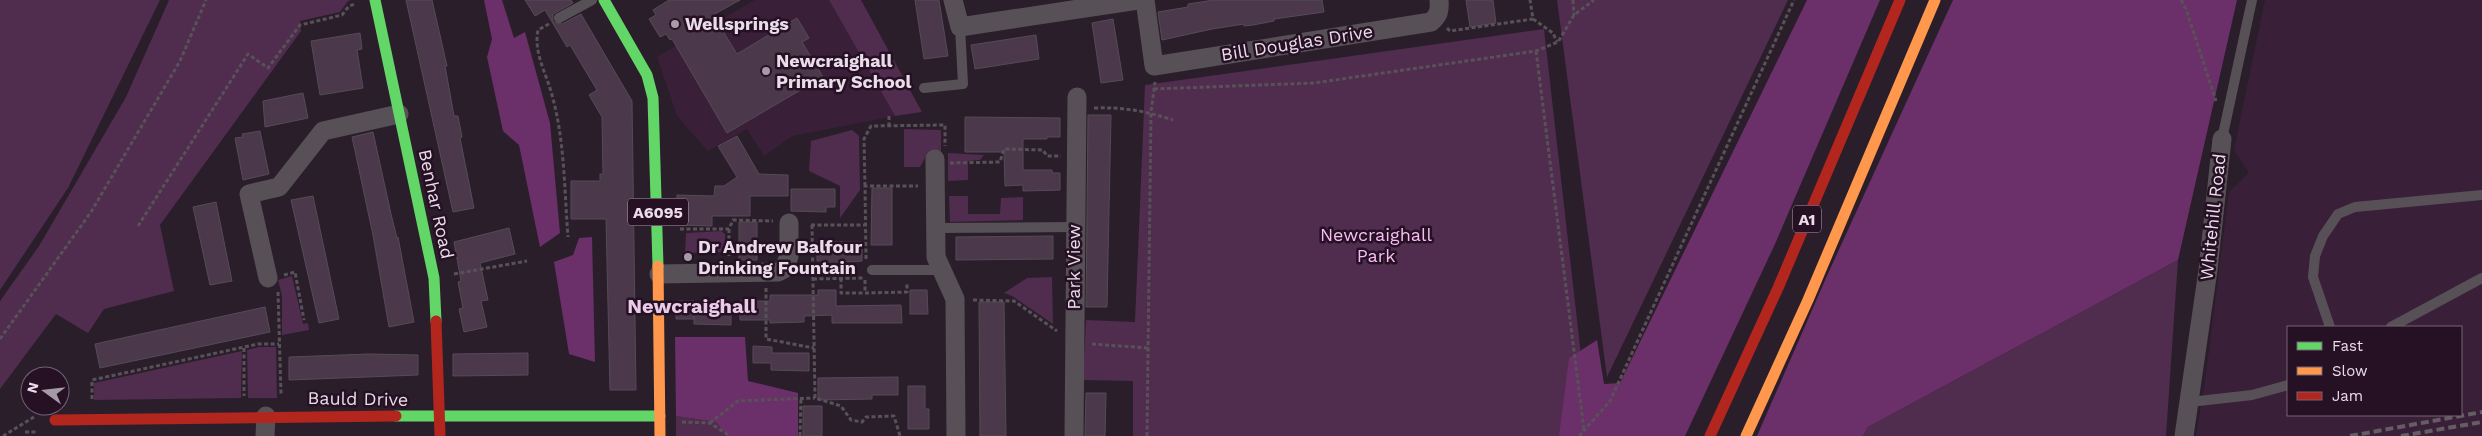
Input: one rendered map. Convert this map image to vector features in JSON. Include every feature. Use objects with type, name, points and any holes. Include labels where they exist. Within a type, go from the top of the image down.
[{"type":"main road","name":"Benhar Road","points":[[376,0],[434,278],[440,436]]},
{"type":"main road","name":"A6095","points":[[604,0],[648,75],[655,112],[660,436]]},
{"type":"main road","name":"A1","points":[[1710,436],[1778,288],[1900,0]]},
{"type":"main road","name":"A1","points":[[1746,436],[1808,300],[1935,0]]},
{"type":"main road","name":"Bauld Drive","points":[[56,420],[265,416],[660,419]]},
{"type":"street","points":[[953,0],[960,27],[1138,0]]},
{"type":"street","points":[[1145,0],[1154,66]]},
{"type":"street","name":"Bill Douglas Drive","points":[[1154,66],[1431,22],[1438,8]]},
{"type":"street","name":"Park View","points":[[1074,436],[1074,228],[1077,103]]},
{"type":"street","points":[[268,278],[249,194],[279,187],[323,131],[399,114]]},
{"type":"street","name":"Whitehill Road","points":[[2184,436],[2208,270],[2222,132]]},
{"type":"street","points":[[938,162],[935,190],[936,258],[940,270],[952,288],[955,299],[956,436]]},
{"type":"street","points":[[659,274],[766,272],[784,269],[787,263],[790,223]]},
{"type":"street","points":[[265,416],[266,436]]},
{"type":"lane","points":[[559,18],[592,0]]},
{"type":"lane","name":"Whitehill Road","points":[[2222,132],[2252,0]]},
{"type":"lane","points":[[924,88],[963,84],[960,27]]},
{"type":"lane","points":[[2330,326],[2313,277],[2315,256],[2323,236],[2338,214],[2355,207],[2482,195]]},
{"type":"lane","points":[[936,228],[1074,228]]},
{"type":"lane","points":[[869,274],[907,270],[940,270]]},
{"type":"lane","points":[[2393,326],[2482,278]]},
{"type":"lane","points":[[2190,402],[2252,395],[2287,385]]},
{"type":"path","points":[[0,339],[91,212],[180,61],[206,0]]},
{"type":"path","points":[[138,226],[248,54],[268,68],[300,25],[342,15],[349,6],[376,0]]},
{"type":"path","points":[[1530,0],[1533,19]]},
{"type":"path","points":[[1573,0],[1574,15]]},
{"type":"path","points":[[1154,89],[1314,83],[1536,51],[1558,42],[1574,15],[1594,0]]},
{"type":"path","points":[[1579,436],[1610,401],[1794,0]]},
{"type":"path","points":[[2181,0],[2186,9],[2222,132]]},
{"type":"path","points":[[1438,8],[1450,31],[1533,19],[1553,33],[1558,42]]},
{"type":"path","points":[[559,18],[538,30],[535,42],[554,100],[560,127],[568,237]]},
{"type":"path","points":[[1536,51],[1584,431]]},
{"type":"path","points":[[1147,436],[1151,112],[1154,66]]},
{"type":"path","points":[[1077,103],[1151,112],[1173,120]]},
{"type":"path","points":[[889,116],[889,130]]},
{"type":"path","points":[[865,293],[869,274],[864,139],[871,126],[890,124],[945,125],[938,162],[1000,162],[1004,149],[1043,150],[1047,156],[1075,157]]},
{"type":"path","points":[[865,186],[915,186],[935,190]]},
{"type":"path","points":[[729,272],[729,229],[733,220],[773,221],[812,226],[866,225]]},
{"type":"path","points":[[812,226],[815,398]]},
{"type":"path","points":[[658,229],[729,229]]},
{"type":"path","points":[[434,278],[527,261]]},
{"type":"path","points":[[841,278],[841,293],[907,292],[907,270]]},
{"type":"path","points":[[244,348],[244,402],[265,416],[279,344],[279,293],[268,278],[296,272],[304,320]]},
{"type":"path","points":[[766,272],[766,339],[814,348]]},
{"type":"path","points":[[813,279],[869,274]]},
{"type":"path","points":[[955,299],[1014,300],[1074,342],[1148,348]]},
{"type":"path","points":[[95,420],[92,380],[258,344],[279,344]]},
{"type":"path","points":[[710,423],[738,401],[815,398],[841,406],[852,420],[862,422],[866,417],[894,416],[900,436]]},
{"type":"path","points":[[800,436],[801,399]]},
{"type":"path","points":[[660,419],[710,423],[730,436]]},
{"type":"shaded area","points":[[484,0],[502,0],[514,38],[525,32],[550,123],[560,233],[540,247],[519,145],[503,131],[487,57],[492,39]]},
{"type":"shaded area","name":"Newcraighall Primary School","points":[[755,0],[829,0],[895,116],[792,136],[764,156],[747,129],[708,151],[677,116],[657,57]]},
{"type":"shaded area","points":[[1807,0],[1880,0],[1775,244],[1685,436],[1559,436],[1569,358],[1597,340],[1604,384],[1620,383]]},
{"type":"shaded area","points":[[1953,0],[2237,0],[2178,260],[1868,427],[1863,436],[1757,436],[1826,278]]},
{"type":"shaded area","points":[[2265,0],[2482,0],[2482,436],[2196,436],[2205,382],[2229,192],[2249,173],[2234,150]]},
{"type":"shaded area","points":[[592,237],[595,362],[569,354],[554,262],[573,255],[579,238]]},
{"type":"shaded area","points":[[675,337],[745,337],[748,381],[798,393],[798,436],[727,436],[716,422],[676,416]]},
{"type":"green space","points":[[0,0],[160,0],[68,188],[0,290]]},
{"type":"green space","points":[[169,0],[351,0],[348,1],[340,12],[300,21],[301,31],[160,225],[174,291],[104,309],[88,333],[56,314],[0,389],[0,301],[39,246],[126,97]]},
{"type":"green space","points":[[829,0],[861,0],[922,112],[895,116]]},
{"type":"green space","points":[[1557,0],[1788,0],[1607,377]]},
{"type":"green space","name":"Newcraighall Park","points":[[1544,29],[1587,408],[1593,436],[1133,436],[1133,381],[1083,380],[1086,320],[1135,322],[1145,85]]},
{"type":"green space","points":[[904,129],[941,130],[941,153],[928,153],[920,167],[904,167]]},
{"type":"green space","points":[[852,130],[859,136],[860,190],[840,218],[840,186],[809,171],[811,141]]},
{"type":"green space","points":[[948,153],[984,155],[980,160],[968,161],[968,180],[948,181]]},
{"type":"green space","points":[[949,196],[968,196],[968,214],[1000,214],[1001,198],[1023,197],[1023,220],[950,222]]},
{"type":"green space","points":[[721,231],[725,234],[725,252],[685,253],[686,233]]},
{"type":"green space","points":[[2178,260],[2166,436],[1863,436],[1868,427]]},
{"type":"green space","points":[[292,276],[303,324],[308,323],[309,330],[282,335],[282,296],[278,280]]},
{"type":"green space","points":[[1052,277],[1053,324],[1012,296],[1004,293],[1027,278]]},
{"type":"green space","points":[[259,347],[276,347],[277,398],[248,398],[247,350]]},
{"type":"green space","points":[[242,351],[241,398],[94,400],[94,383]]},
{"type":"green space","points":[[676,416],[716,422],[727,436],[676,436]]},
{"type":"building","points":[[406,0],[432,0],[447,66],[445,66],[454,116],[458,116],[462,137],[460,138],[474,208],[453,212]]},
{"type":"building","points":[[525,0],[571,0],[573,3],[553,14],[553,22],[562,24],[581,14],[632,101],[636,390],[610,390],[606,219],[571,219],[571,181],[600,181],[600,174],[603,174],[602,117],[589,95],[597,90],[570,45],[567,47],[545,10],[535,16]]},
{"type":"building","points":[[669,0],[740,0],[713,15],[737,54],[797,18],[809,38],[802,42],[823,77],[727,133],[672,39],[670,40],[666,34],[660,37],[649,19],[656,15],[653,10]]},
{"type":"building","points":[[915,0],[939,0],[948,56],[924,59]]},
{"type":"building","points":[[1214,0],[1322,0],[1324,12],[1274,19],[1274,21],[1253,25],[1244,26],[1244,24],[1212,29],[1162,40],[1158,12],[1188,7],[1188,4]]},
{"type":"building","points":[[1466,0],[1493,0],[1496,23],[1470,27]]},
{"type":"building","points":[[1113,19],[1123,80],[1101,83],[1092,23]]},
{"type":"building","points":[[360,33],[362,49],[357,50],[363,88],[320,95],[311,41]]},
{"type":"building","points":[[1036,35],[1039,59],[975,69],[971,45]]},
{"type":"building","points":[[303,93],[308,118],[265,127],[263,101]]},
{"type":"building","points":[[1088,115],[1111,115],[1107,307],[1086,307]]},
{"type":"building","points":[[965,117],[1060,118],[1060,137],[1023,139],[1023,170],[1052,170],[1052,173],[1060,173],[1060,190],[1023,191],[1023,185],[1005,186],[1004,152],[965,152]]},
{"type":"building","points":[[260,131],[269,174],[243,180],[235,138],[243,137],[242,134]]},
{"type":"building","points":[[373,132],[398,237],[414,322],[389,327],[373,235],[352,137]]},
{"type":"building","points":[[737,136],[759,174],[788,175],[788,196],[750,196],[750,216],[712,216],[712,226],[676,225],[677,195],[714,196],[715,186],[724,186],[737,177],[718,146]]},
{"type":"building","points":[[872,188],[892,188],[892,245],[871,245]]},
{"type":"building","points":[[791,189],[835,189],[835,207],[826,207],[826,212],[791,211]]},
{"type":"building","points":[[313,196],[339,319],[319,323],[291,200]]},
{"type":"building","points":[[216,202],[232,281],[210,285],[193,207]]},
{"type":"building","points":[[739,222],[757,222],[757,260],[739,260]]},
{"type":"building","points":[[509,228],[515,254],[480,263],[488,300],[481,301],[487,327],[464,332],[459,309],[463,308],[458,282],[461,281],[454,242]]},
{"type":"building","points":[[1053,236],[1053,259],[956,260],[956,237]]},
{"type":"building","points":[[817,242],[862,242],[862,261],[822,264],[822,261],[817,261]]},
{"type":"building","points":[[818,290],[836,290],[836,306],[901,305],[902,323],[832,323],[832,315],[804,316],[804,322],[770,323],[770,320],[740,320],[740,301],[770,301],[770,295],[818,295]]},
{"type":"building","points":[[910,290],[927,290],[928,314],[910,314]]},
{"type":"building","points":[[676,301],[694,301],[694,307],[731,307],[731,325],[694,324],[694,319],[676,319]]},
{"type":"building","points":[[979,302],[1004,302],[1006,436],[980,436]]},
{"type":"building","points":[[265,307],[270,332],[100,368],[95,344]]},
{"type":"building","points":[[753,346],[772,347],[772,353],[809,353],[809,371],[771,370],[771,363],[753,363]]},
{"type":"building","points":[[528,353],[528,375],[453,376],[453,354]]},
{"type":"building","points":[[369,354],[418,355],[418,375],[289,380],[289,357]]},
{"type":"building","points":[[898,377],[898,395],[872,395],[872,399],[818,400],[818,378]]},
{"type":"building","points":[[908,386],[925,386],[925,409],[929,409],[929,429],[908,429]]},
{"type":"building","points":[[1086,393],[1106,393],[1105,436],[1085,436]]},
{"type":"building","points":[[803,406],[822,406],[822,436],[803,436]]},
{"type":"railway","points":[[2462,416],[2482,412]]},
{"type":"railway","points":[[2350,436],[2460,416]]},
{"type":"railway","points":[[2401,436],[2482,422]]},
{"type":"traffic: fast","points":[[375,0],[434,278],[436,321]]},
{"type":"traffic: fast","points":[[604,0],[647,75],[653,98],[658,266]]},
{"type":"traffic: fast","points":[[396,416],[660,416]]},
{"type":"traffic: slow","points":[[1746,436],[1808,300],[1935,0]]},
{"type":"traffic: slow","points":[[658,266],[660,436]]},
{"type":"traffic: jam","points":[[1710,436],[1778,288],[1900,0]]},
{"type":"traffic: jam","points":[[436,321],[440,435]]},
{"type":"traffic: jam","points":[[55,420],[396,416]]},
{"type":"place","name":"Wellsprings","points":[[675,24]]},
{"type":"place","name":"Newcraighall Primary School","points":[[766,71]]},
{"type":"place","name":"Dr Andrew Balfour Drinking Fountain","points":[[688,257]]},
{"type":"district","name":"Newcraighall","points":[[692,306]]}]
